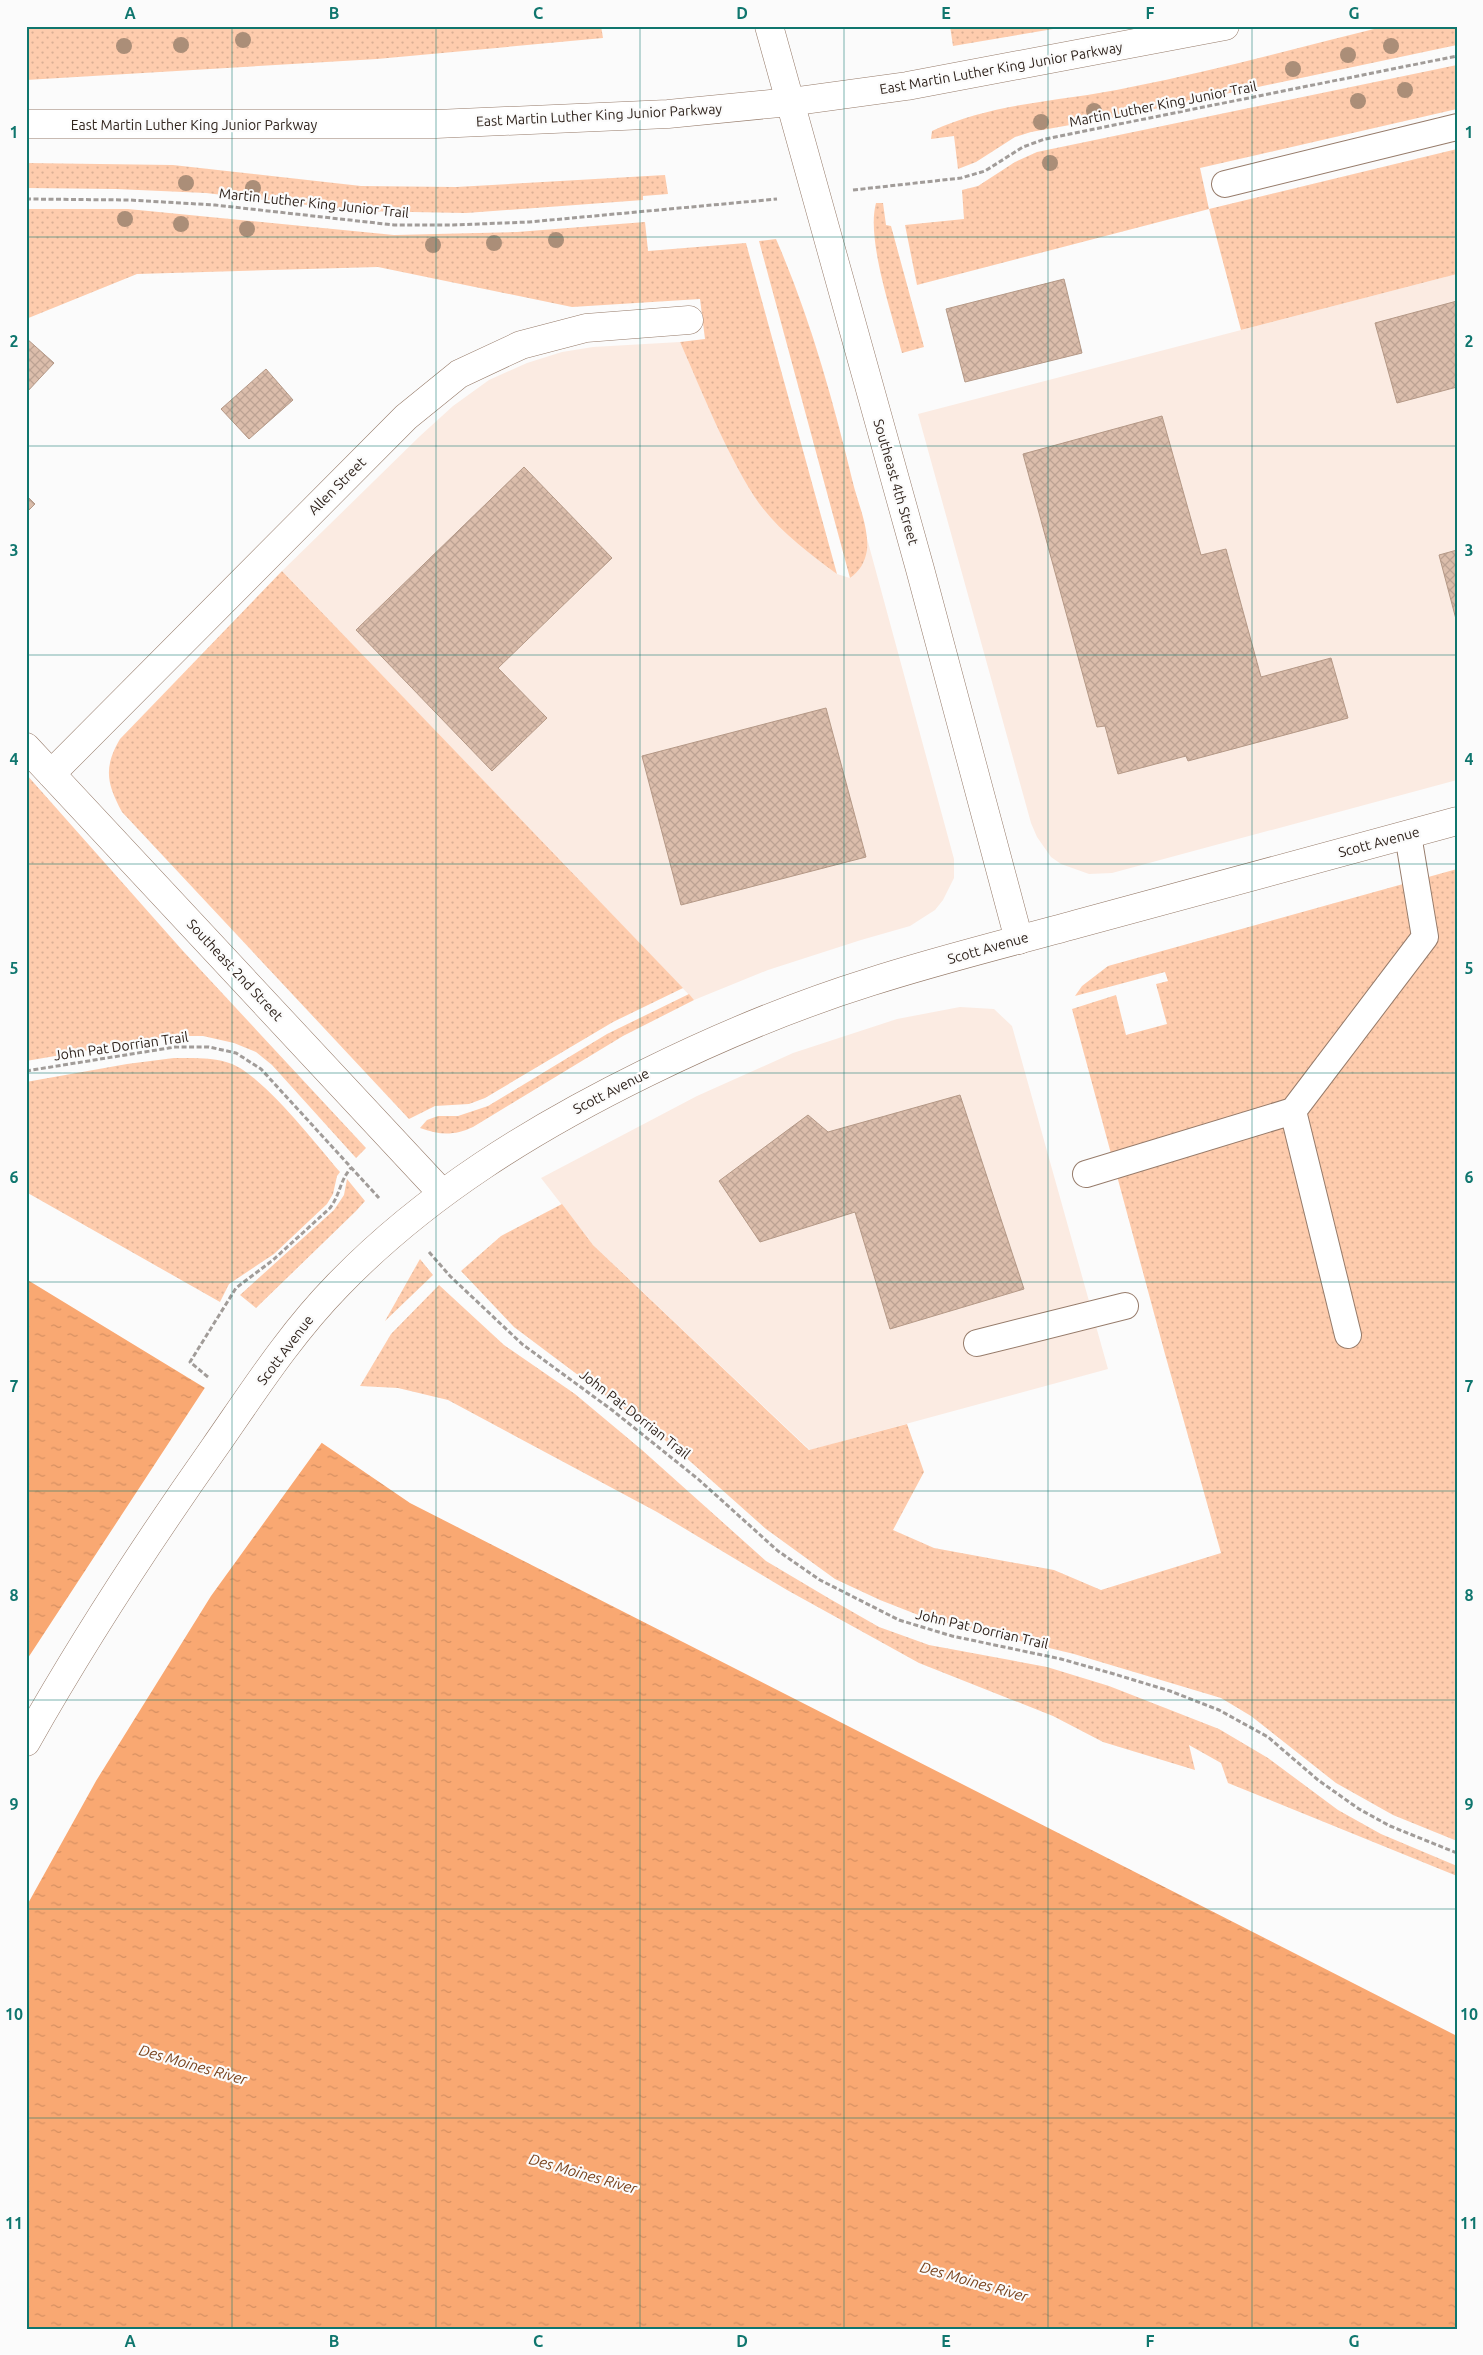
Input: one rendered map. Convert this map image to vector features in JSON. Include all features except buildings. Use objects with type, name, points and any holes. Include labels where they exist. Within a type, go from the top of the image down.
[{"type":"main road","name":"Southeast 4th Street","points":[[769,26],[920,569],[1019,940]]},
{"type":"main road","name":"East Martin Luther King Junior Parkway","points":[[26,124],[436,124],[668,114],[790,102],[983,72],[1225,26]]},
{"type":"main road","name":"Allen Street","points":[[52,774],[406,416],[460,374],[521,344],[586,328],[689,320]]},
{"type":"main road","name":"Southeast 2nd Street","points":[[26,747],[442,1194]]},
{"type":"main road","name":"Scott Avenue","points":[[26,1742],[172,1508],[292,1335],[340,1283],[404,1224],[498,1154],[566,1114],[698,1047],[774,1015],[856,986],[1457,822]]},
{"type":"lane","points":[[1225,184],[1457,127]]},
{"type":"lane","points":[[1086,1174],[1294,1111],[1425,937],[1408,835]]},
{"type":"lane","points":[[1294,1111],[1348,1335]]},
{"type":"lane","points":[[977,1343],[1125,1306]]},
{"type":"path","name":"Martin Luther King Junior Trail","points":[[880,187],[961,178],[985,171],[1023,147],[1045,139],[1457,56]]},
{"type":"path","name":"Martin Luther King Junior Trail","points":[[26,200],[129,200],[215,205],[394,224],[529,222],[749,202]]},
{"type":"path","name":"John Pat Dorrian Trail","points":[[26,1071],[175,1046],[209,1046],[236,1053],[261,1069],[370,1189]]},
{"type":"path","points":[[208,1377],[190,1362],[236,1288],[273,1260],[330,1208],[338,1198],[343,1177],[351,1168]]},
{"type":"path","name":"John Pat Dorrian Trail","points":[[432,1254],[450,1276],[522,1344],[612,1410],[698,1479],[778,1551],[820,1580],[899,1620],[952,1636],[1088,1666],[1170,1691],[1219,1710],[1268,1737],[1318,1780],[1359,1809],[1390,1826],[1457,1853]]},
{"type":"shaded area","points":[[26,26],[601,26],[603,38],[377,59],[26,80]]},
{"type":"shaded area","points":[[950,26],[1071,26],[953,46]]},
{"type":"shaded area","points":[[1386,26],[1457,26],[1457,45],[1126,115],[1031,132],[1015,137],[976,162],[958,169],[954,136],[931,139],[932,131],[956,121],[981,114],[1030,103],[1106,92],[1163,80]]},
{"type":"shaded area","points":[[1457,65],[1457,109],[1200,168],[1209,209],[917,285],[905,225],[964,219],[962,190],[978,186],[1015,162],[1037,152]]},
{"type":"shaded area","points":[[1457,149],[1457,274],[1241,330],[1209,209]]},
{"type":"shaded area","points":[[26,163],[173,165],[361,186],[456,187],[665,175],[668,194],[643,196],[643,200],[466,213],[358,211],[206,193],[26,188]]},
{"type":"shaded area","points":[[876,203],[883,203],[886,225],[891,226],[924,347],[902,353],[877,256],[874,236]]},
{"type":"shaded area","points":[[26,209],[128,209],[394,235],[517,232],[645,222],[648,251],[746,243],[837,574],[803,548],[762,508],[743,478],[724,440],[680,342],[705,339],[700,299],[572,307],[378,267],[137,274],[26,319]]},
{"type":"shaded area","points":[[776,239],[800,298],[820,359],[865,524],[866,554],[859,569],[850,578],[759,241]]},
{"type":"shaded area","points":[[1457,274],[1457,780],[1112,873],[1089,874],[1061,864],[1051,857],[1037,837],[1031,823],[918,414]]},
{"type":"shaded area","points":[[680,342],[711,413],[837,574],[850,578],[867,548],[865,531],[954,859],[954,878],[943,900],[935,910],[910,926],[768,970],[694,1000],[282,571],[420,436],[453,406],[489,380],[527,363],[562,352],[593,347]]},
{"type":"shaded area","points":[[282,571],[683,988],[613,1022],[485,1098],[469,1104],[435,1106],[409,1119],[122,812],[110,784],[109,767],[120,739]]},
{"type":"shaded area","points":[[26,774],[183,951],[366,1148],[356,1158],[272,1065],[256,1052],[234,1043],[203,1036],[172,1036],[26,1061]]},
{"type":"shaded area","points":[[1457,869],[1457,1841],[1393,1815],[1336,1783],[1251,1716],[1221,1698],[1074,1654],[926,1618],[880,1600],[835,1579],[766,1529],[674,1447],[514,1327],[461,1271],[501,1236],[562,1204],[593,1245],[809,1450],[907,1424],[924,1472],[893,1530],[934,1548],[1054,1570],[1101,1590],[1221,1553],[1072,1009],[1116,995],[1126,1035],[1167,1024],[1156,984],[1168,981],[1165,972],[1075,996],[1082,986],[1108,966]]},
{"type":"shaded area","points":[[689,994],[694,1000],[623,1036],[473,1127],[446,1134],[420,1128],[427,1120],[438,1116],[458,1116],[488,1106],[607,1034]]},
{"type":"shaded area","points":[[960,1007],[994,1009],[1012,1026],[1108,1369],[810,1450],[593,1245],[541,1178],[697,1096],[793,1053],[897,1019]]},
{"type":"shaded area","points":[[174,1058],[218,1060],[232,1064],[245,1071],[289,1112],[340,1172],[337,1176],[333,1194],[327,1204],[274,1254],[229,1284],[220,1302],[26,1192],[26,1082],[127,1064]]},
{"type":"shaded area","points":[[347,1179],[365,1201],[256,1308],[240,1295],[334,1210],[344,1195]]},
{"type":"shaded area","points":[[420,1259],[433,1275],[385,1321]]},
{"type":"shaded area","points":[[439,1285],[504,1345],[575,1394],[642,1450],[766,1561],[830,1599],[879,1627],[929,1645],[1047,1667],[1109,1686],[1219,1729],[1268,1758],[1338,1810],[1381,1834],[1457,1866],[1457,1876],[1228,1783],[1221,1763],[1189,1745],[1195,1770],[1103,1742],[1053,1716],[919,1663],[787,1590],[657,1512],[448,1400],[398,1388],[360,1386],[391,1334]]},
{"type":"water","name":"Des Moines River","points":[[26,1279],[205,1388],[322,1443],[410,1503],[1457,2036],[1457,2329],[26,2329]]},
{"type":"pier","points":[[206,1386],[323,1441],[211,1596],[96,1781],[26,1907],[26,1661]]}]
